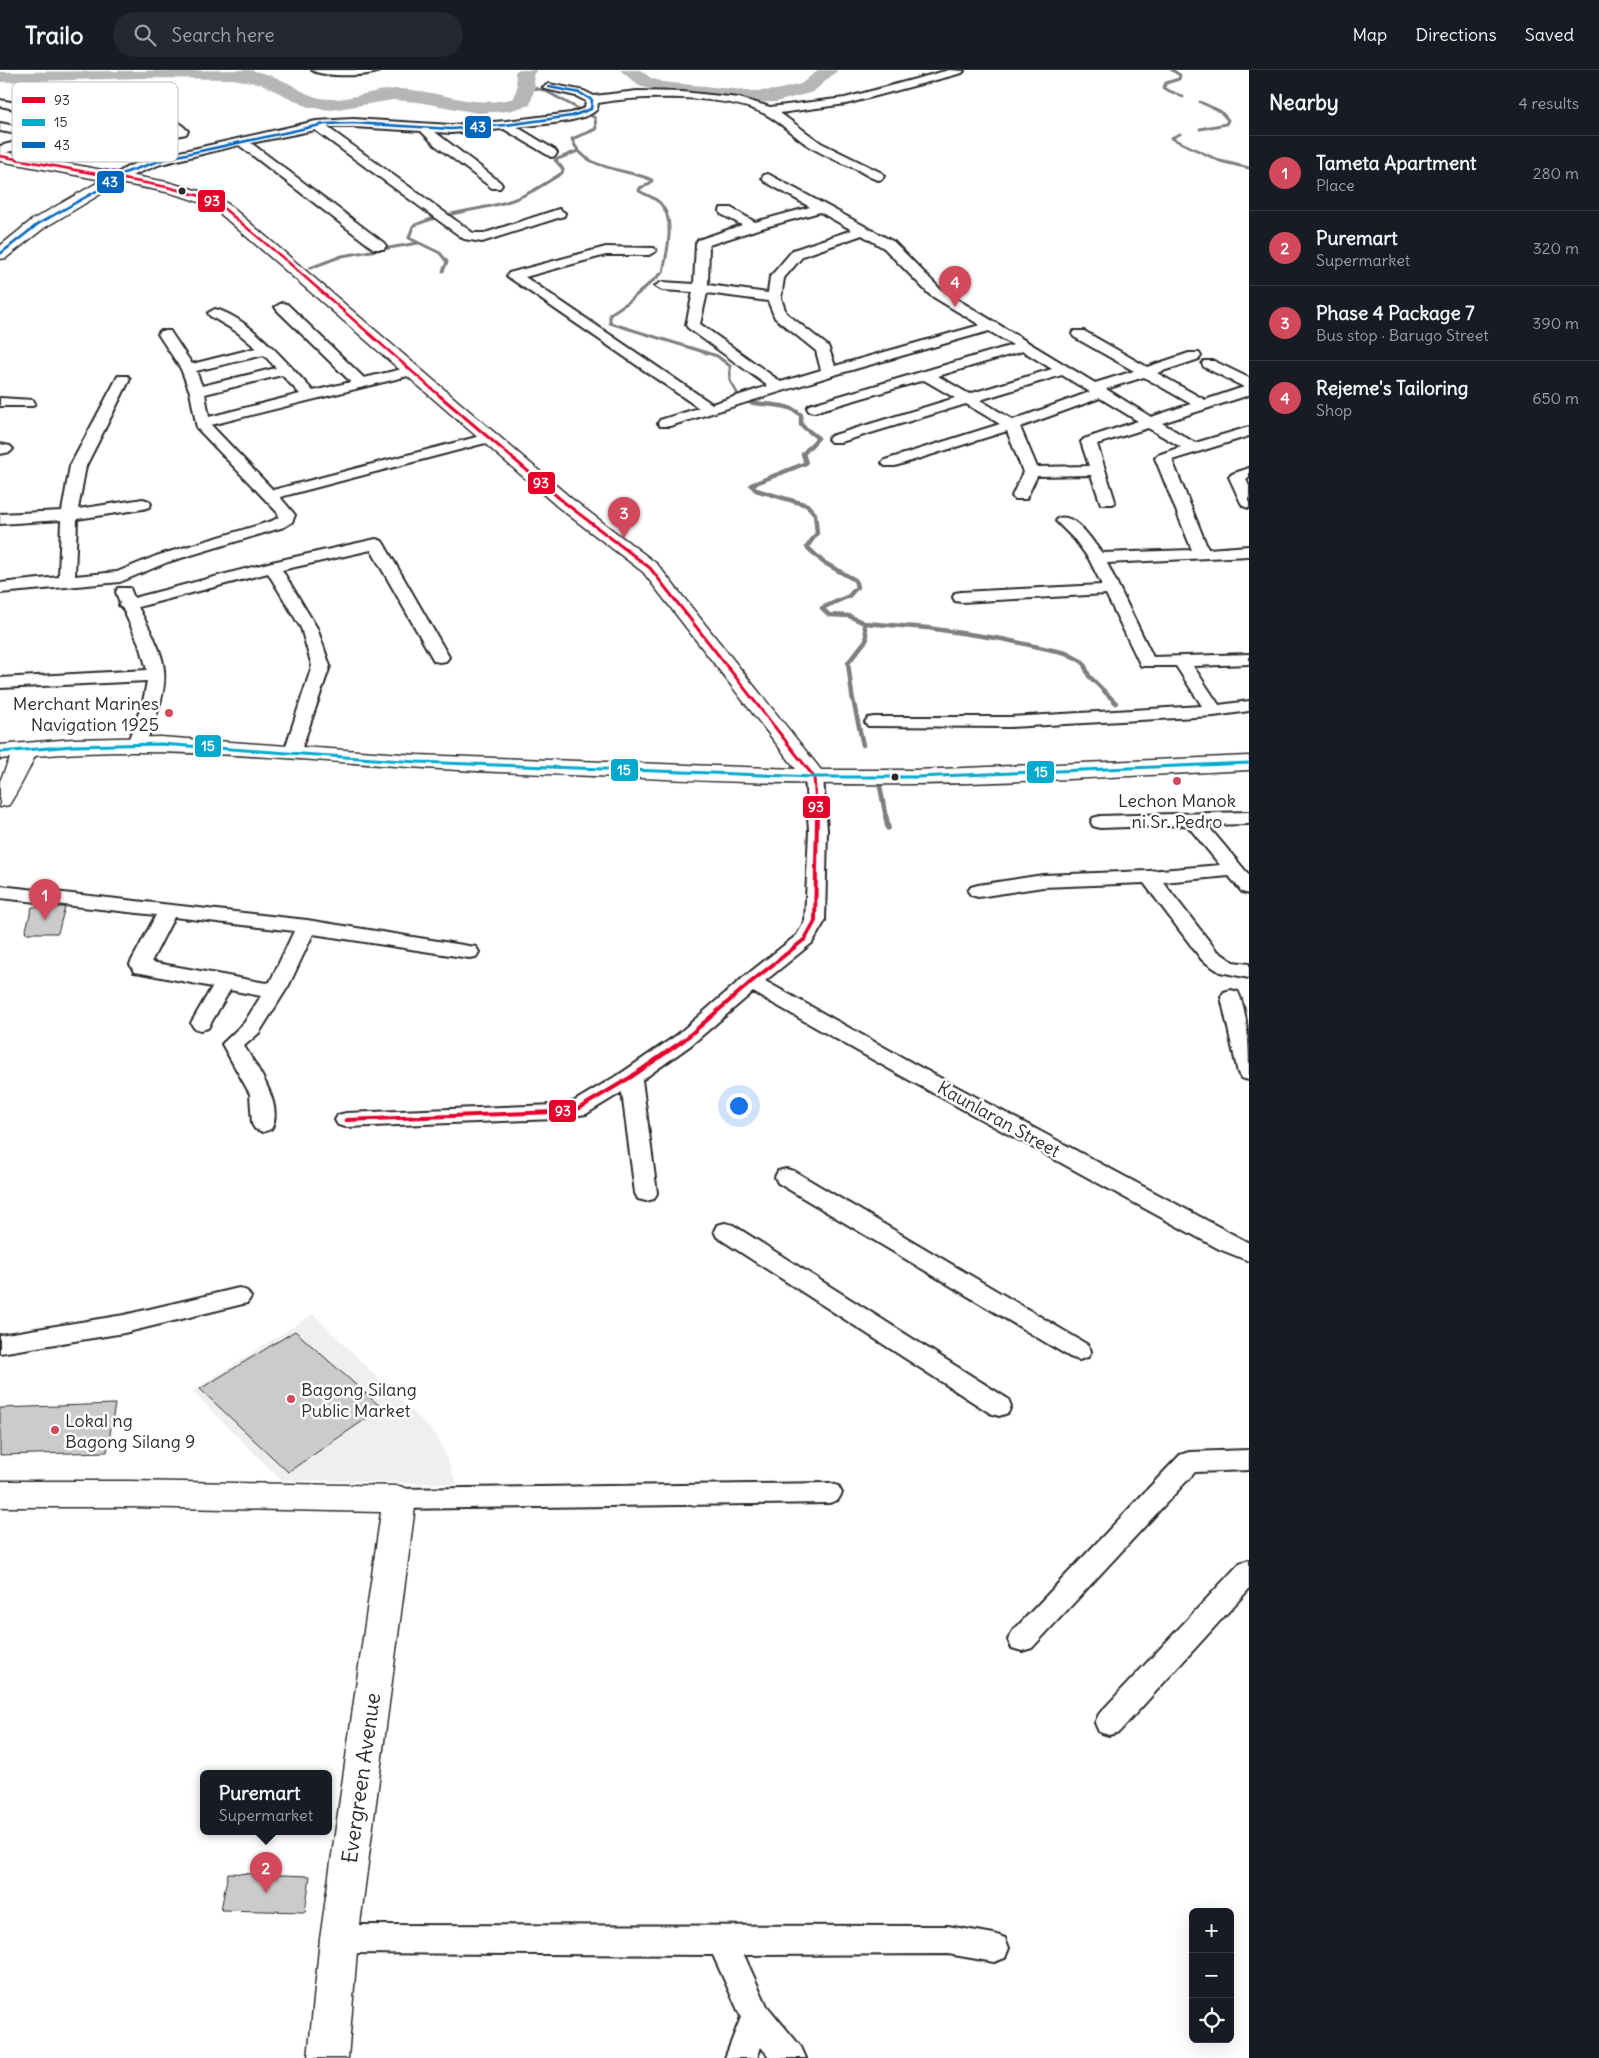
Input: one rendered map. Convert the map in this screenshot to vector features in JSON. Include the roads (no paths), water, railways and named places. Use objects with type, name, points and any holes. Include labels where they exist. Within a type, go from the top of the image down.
[{"type":"main road","points":[[28,162],[166,187],[212,200],[242,222],[488,438],[565,503],[650,568],[814,777]]},
{"type":"main road","points":[[0,254],[38,224],[100,189],[117,177]]},
{"type":"main road","points":[[0,752],[136,744],[293,752],[417,762],[814,777],[916,777],[1249,763]]},
{"type":"main road","points":[[0,800],[10,785],[26,750]]},
{"type":"main road","points":[[0,1494],[128,1494],[399,1499]]},
{"type":"main road","name":"Evergreen Avenue","points":[[328,2058],[339,1939],[399,1499]]},
{"type":"street","points":[[318,70],[343,72],[375,70]]},
{"type":"street","points":[[770,111],[846,101],[958,71]]},
{"type":"street","points":[[549,87],[580,93],[592,100],[628,94],[678,95],[742,101],[770,111],[796,133],[817,146],[878,176]]},
{"type":"street","points":[[178,157],[316,125],[352,123],[426,129],[506,125],[584,113],[591,109],[592,100]]},
{"type":"street","points":[[316,125],[469,236],[482,238],[559,213]]},
{"type":"street","points":[[506,125],[551,153]]},
{"type":"street","points":[[426,129],[439,142],[496,185]]},
{"type":"street","points":[[242,141],[379,246]]},
{"type":"street","points":[[117,177],[144,165],[156,162]]},
{"type":"street","points":[[768,178],[889,245],[935,292],[1194,449]]},
{"type":"street","points":[[780,388],[693,325],[701,288],[703,243],[754,226],[820,208]]},
{"type":"street","points":[[726,211],[754,226]]},
{"type":"street","points":[[829,372],[823,349],[780,315],[774,298],[777,277],[798,253],[861,231]]},
{"type":"street","points":[[648,251],[606,251],[514,276],[710,409]]},
{"type":"street","points":[[662,286],[701,288],[774,298]]},
{"type":"street","points":[[282,307],[361,383]]},
{"type":"street","points":[[215,313],[242,329],[268,350],[310,396]]},
{"type":"street","points":[[665,423],[829,372],[991,326]]},
{"type":"street","points":[[0,588],[120,577],[162,559],[282,522],[286,519],[287,514],[270,495],[204,428],[196,392],[188,369],[165,334]]},
{"type":"street","points":[[1078,334],[1204,405]]},
{"type":"street","points":[[814,408],[1025,346]]},
{"type":"street","points":[[188,369],[268,350]]},
{"type":"street","points":[[890,463],[1012,425],[1146,371],[1194,356]]},
{"type":"street","points":[[1209,364],[1249,384]]},
{"type":"street","points":[[196,392],[285,370]]},
{"type":"street","points":[[836,440],[1064,370]]},
{"type":"street","points":[[204,422],[411,371]]},
{"type":"street","points":[[926,375],[1012,425],[1031,472],[1020,496]]},
{"type":"street","points":[[67,581],[69,515],[78,466],[123,379]]},
{"type":"street","points":[[1107,501],[1089,442],[1249,390]]},
{"type":"street","points":[[1,405],[28,403]]},
{"type":"street","points":[[1202,554],[1163,458],[1247,433]]},
{"type":"street","points":[[270,495],[488,438]]},
{"type":"street","points":[[1031,472],[1097,470]]},
{"type":"street","points":[[1249,473],[1237,477],[1249,503]]},
{"type":"street","points":[[0,519],[69,515],[143,504]]},
{"type":"street","points":[[1064,521],[1081,537],[1097,558],[1148,662],[1249,659]]},
{"type":"street","points":[[128,605],[272,567],[376,544],[440,657]]},
{"type":"street","points":[[1097,558],[1249,552]]},
{"type":"street","points":[[272,567],[309,628],[321,666],[293,752]]},
{"type":"street","points":[[120,577],[128,605],[154,658],[157,675],[153,698],[136,744]]},
{"type":"street","points":[[961,597],[1112,589]]},
{"type":"street","points":[[1181,661],[1214,711]]},
{"type":"street","points":[[0,683],[157,675]]},
{"type":"street","points":[[874,722],[1010,722],[1214,711],[1249,706]]},
{"type":"street","points":[[346,1120],[539,1113],[578,1109],[631,1077],[684,1040],[751,982],[805,939],[815,921],[818,830],[814,777]]},
{"type":"street","points":[[1100,822],[1249,818]]},
{"type":"street","points":[[1193,820],[1249,888]]},
{"type":"street","points":[[978,891],[1043,881],[1149,877],[1234,870]]},
{"type":"street","points":[[1149,877],[1209,955],[1227,967],[1249,971]]},
{"type":"street","points":[[0,892],[306,926],[469,952]]},
{"type":"street","points":[[168,910],[140,964],[141,967],[266,990],[275,989],[280,986],[306,926]]},
{"type":"street","points":[[201,1022],[225,981]]},
{"type":"street","name":"Kaunlaran Street","points":[[751,982],[1227,1244],[1249,1253]]},
{"type":"street","points":[[263,1124],[261,1094],[232,1044],[252,1028],[275,989]]},
{"type":"street","points":[[1231,996],[1249,1074]]},
{"type":"street","points":[[631,1077],[641,1142],[646,1193]]},
{"type":"street","points":[[786,1177],[1079,1351]]},
{"type":"street","points":[[725,1231],[999,1406]]},
{"type":"street","points":[[0,1344],[124,1324],[239,1297]]},
{"type":"street","points":[[1022,1640],[1189,1462],[1249,1460]]},
{"type":"street","points":[[399,1499],[829,1493]]},
{"type":"street","points":[[1109,1723],[1248,1575]]},
{"type":"street","points":[[339,1939],[948,1940],[994,1948]]},
{"type":"street","points":[[722,1941],[756,2017],[790,2058]]},
{"type":"street","points":[[741,2058],[756,2017]]},
{"type":"waterway","points":[[0,77],[142,72],[228,73],[267,80],[302,98],[321,104],[341,104],[383,96],[403,95],[493,108],[523,101],[526,87],[524,73],[528,70]]},
{"type":"waterway","points":[[629,70],[645,82],[660,87],[754,97],[776,96],[807,88],[829,70]]},
{"type":"waterway","points":[[1172,70],[1180,75],[1179,79],[1166,83],[1163,88],[1183,97]]},
{"type":"waterway","points":[[526,87],[544,90],[595,118],[596,129],[572,139],[577,149],[595,163],[652,180],[650,184],[640,188],[639,191],[660,203],[668,218],[669,236],[663,272],[627,303],[610,314],[610,323],[717,356],[730,366],[730,381],[737,393]]},
{"type":"waterway","points":[[1200,102],[1220,111],[1228,120],[1226,124],[1200,129]]},
{"type":"waterway","points":[[1180,134],[1171,138],[1220,161],[1249,168]]},
{"type":"waterway","points":[[443,271],[447,262],[440,253],[409,238],[413,226],[435,218],[503,203],[519,197],[562,173],[563,169],[555,160],[578,151]]},
{"type":"waterway","points":[[310,268],[342,256],[418,243]]},
{"type":"waterway","points":[[749,402],[783,406],[795,411],[801,415],[801,425],[818,438],[803,454],[806,463],[751,485],[756,490],[807,505],[815,514],[817,533],[807,547],[823,562],[855,580],[857,587],[849,596],[822,608],[829,615],[849,616],[864,623]]},
{"type":"waterway","points":[[863,745],[852,695],[848,663],[867,639],[864,623]]},
{"type":"waterway","points":[[864,623],[928,628],[1002,639],[1066,653],[1083,662],[1089,676],[1116,703]]},
{"type":"waterway","points":[[879,781],[886,818]]},
{"type":"waterway","points":[[886,817],[888,828]]},
{"type":"place","name":"Rejeme's Tailoring","points":[[955,307]]},
{"type":"place","name":"Phase 4 Package 7","points":[[624,538]]},
{"type":"place","name":"Merchant Marines Navigation 1925","points":[[169,713]]},
{"type":"place","name":"Lechon Manok ni Sr. Pedro","points":[[1177,781]]},
{"type":"place","name":"Tameta Apartment","points":[[45,920]]},
{"type":"place","name":"Bagong Silang Public Market","points":[[291,1399]]},
{"type":"place","name":"Lokal ng Bagong Silang 9","points":[[55,1430]]},
{"type":"place","name":"Puremart","points":[[266,1893]]}]
